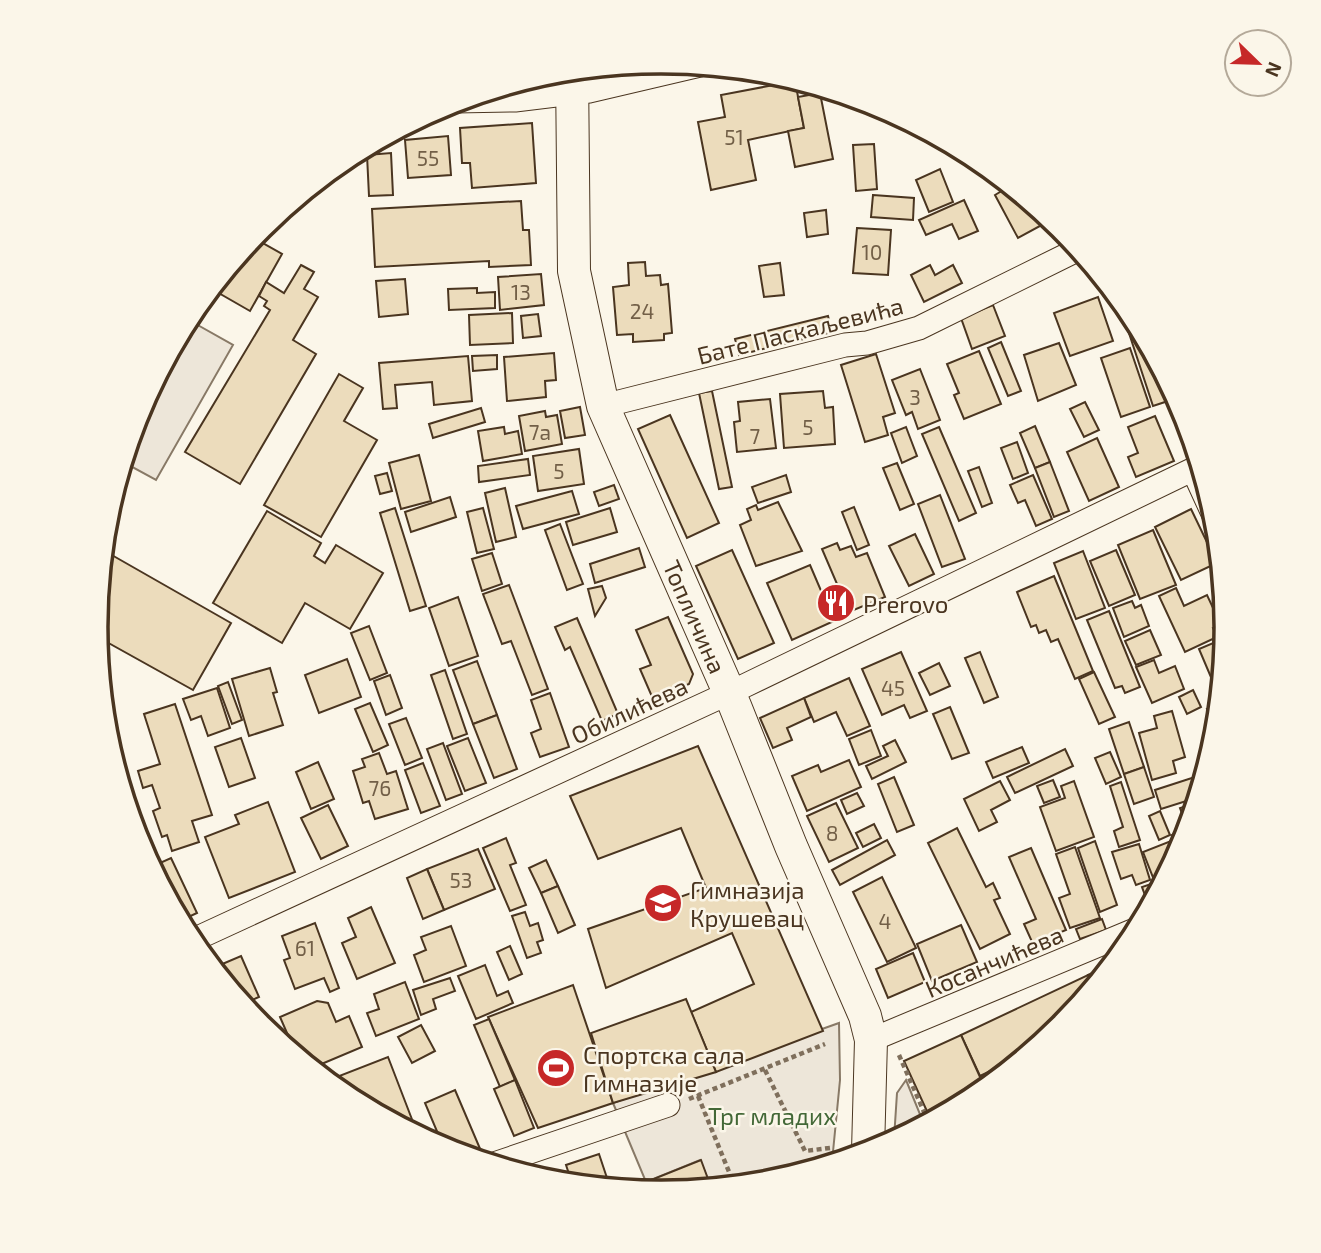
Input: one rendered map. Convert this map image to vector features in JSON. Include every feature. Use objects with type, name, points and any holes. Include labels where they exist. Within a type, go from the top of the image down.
[{"type":"street","points":[[491,100],[515,100],[572,82],[625,75]]},
{"type":"street","name":"Топличина","points":[[572,82],[574,271],[603,406],[729,693],[791,846],[865,1016],[884,1035],[870,1138]]},
{"type":"street","name":"Бате Паскаљевића","points":[[603,406],[845,345],[867,343],[919,328],[1069,254]]},
{"type":"street","name":"Обилићева","points":[[202,936],[729,693],[1191,470]]},
{"type":"street","name":"Косанчићева","points":[[884,1035],[1118,937]]},
{"type":"street","points":[[510,1159],[668,1105]]},
{"type":"path","points":[[884,1035],[897,1050],[924,1112]]},
{"type":"path","points":[[668,1105],[698,1096],[825,1045]]},
{"type":"path","points":[[765,1069],[805,1151],[830,1148]]},
{"type":"path","points":[[698,1096],[730,1175]]},
{"type":"green space","points":[[197,325],[233,345],[156,480],[131,467],[165,382]]},
{"type":"green space","name":"Трг младих","points":[[839,1023],[840,1080],[833,1152],[768,1169],[707,1177],[700,1160],[652,1180],[645,1179],[613,1103]]},
{"type":"green space","name":"Трг младих","points":[[906,1080],[920,1114],[895,1127],[897,1093]]},
{"type":"building","points":[[773,85],[797,90],[804,128],[748,140],[756,180],[711,190],[698,122],[725,117],[721,95]]},
{"type":"building","points":[[812,95],[821,97],[833,159],[795,167],[788,131],[804,128],[798,97]]},
{"type":"building","points":[[532,123],[536,183],[472,188],[470,163],[462,163],[460,128]]},
{"type":"building","points":[[448,136],[451,175],[408,178],[405,140]]},
{"type":"building","points":[[874,144],[877,189],[856,191],[853,145]]},
{"type":"building","points":[[391,153],[393,195],[369,196],[367,158],[373,154]]},
{"type":"building","points":[[940,169],[953,202],[929,212],[916,180]]},
{"type":"building","points":[[1001,191],[1041,225],[1018,238],[995,195]]},
{"type":"building","points":[[873,195],[914,198],[913,220],[871,217]]},
{"type":"building","points":[[964,200],[978,231],[959,239],[952,224],[926,235],[919,220]]},
{"type":"building","points":[[521,201],[523,230],[529,230],[531,265],[489,267],[489,261],[375,267],[372,209]]},
{"type":"building","points":[[826,210],[828,234],[807,237],[804,213]]},
{"type":"building","points":[[857,228],[891,230],[888,275],[853,273]]},
{"type":"building","points":[[262,243],[282,254],[250,311],[219,293]]},
{"type":"building","points":[[645,262],[646,276],[660,275],[661,285],[668,284],[672,333],[664,334],[664,340],[633,342],[633,334],[617,335],[613,287],[629,285],[628,263]]},
{"type":"building","points":[[780,263],[784,295],[764,297],[759,266]]},
{"type":"building","points":[[301,265],[314,272],[304,289],[318,297],[293,340],[316,354],[240,484],[185,452],[270,310],[264,306],[267,301],[259,296],[266,282],[284,293]]},
{"type":"building","points":[[930,265],[935,275],[953,265],[962,283],[924,302],[911,275]]},
{"type":"building","points":[[541,274],[544,305],[500,310],[498,277]]},
{"type":"building","points":[[405,279],[408,314],[379,317],[376,281]]},
{"type":"building","points":[[477,288],[477,293],[495,292],[495,308],[449,310],[448,289]]},
{"type":"building","points":[[1098,297],[1113,341],[1070,356],[1054,313]]},
{"type":"building","points":[[993,305],[1005,336],[972,349],[961,318]]},
{"type":"building","points":[[512,313],[513,343],[470,345],[469,315]]},
{"type":"building","points":[[538,314],[541,336],[523,338],[521,316]]},
{"type":"building","points":[[828,316],[832,332],[739,355],[735,339]]},
{"type":"building","points":[[1129,334],[1165,402],[1153,406]]},
{"type":"building","points":[[1001,342],[1021,391],[1008,396],[988,348]]},
{"type":"building","points":[[1059,343],[1076,385],[1038,401],[1024,355]]},
{"type":"building","points":[[1130,348],[1150,407],[1121,417],[1101,358]]},
{"type":"building","points":[[979,351],[1001,404],[964,419],[954,395],[959,393],[947,364]]},
{"type":"building","points":[[554,353],[556,380],[545,381],[546,397],[507,401],[504,357]]},
{"type":"building","points":[[876,354],[895,413],[883,417],[888,435],[865,442],[841,365]]},
{"type":"building","points":[[497,355],[497,369],[473,371],[472,356]]},
{"type":"building","points":[[468,356],[472,401],[434,405],[432,382],[395,385],[397,408],[383,409],[379,363]]},
{"type":"building","points":[[920,369],[940,420],[918,429],[912,412],[906,415],[892,380]]},
{"type":"building","points":[[339,374],[363,388],[344,421],[377,440],[321,537],[264,505]]},
{"type":"building","points":[[712,391],[732,487],[719,489],[699,393]]},
{"type":"building","points":[[823,391],[825,408],[833,407],[835,444],[784,448],[780,394]]},
{"type":"building","points":[[770,399],[776,448],[737,452],[734,422],[740,421],[738,402]]},
{"type":"building","points":[[1085,402],[1099,430],[1084,437],[1070,409]]},
{"type":"building","points":[[580,407],[585,435],[565,438],[560,411]]},
{"type":"building","points":[[481,408],[485,422],[433,438],[429,424]]},
{"type":"building","points":[[545,411],[546,417],[557,415],[562,444],[525,451],[519,416]]},
{"type":"building","points":[[670,415],[719,523],[687,538],[638,429]]},
{"type":"building","points":[[1155,416],[1174,461],[1136,477],[1128,457],[1138,453],[1128,427]]},
{"type":"building","points":[[1035,426],[1050,462],[1035,468],[1020,433]]},
{"type":"building","points":[[504,427],[505,434],[518,431],[522,454],[483,461],[478,431]]},
{"type":"building","points":[[906,427],[917,456],[902,463],[891,433]]},
{"type":"building","points":[[939,427],[976,513],[959,521],[922,434]]},
{"type":"building","points":[[1097,438],[1119,487],[1089,501],[1067,452]]},
{"type":"building","points":[[1017,442],[1028,473],[1013,479],[1001,448]]},
{"type":"building","points":[[579,449],[584,484],[538,491],[533,456]]},
{"type":"building","points":[[419,455],[431,501],[401,509],[389,463]]},
{"type":"building","points":[[528,459],[530,475],[479,482],[478,466]]},
{"type":"building","points":[[1050,462],[1069,511],[1054,517],[1035,468]]},
{"type":"building","points":[[897,463],[914,504],[900,510],[883,468]]},
{"type":"building","points":[[979,467],[992,503],[982,507],[968,471]]},
{"type":"building","points":[[387,473],[392,491],[380,494],[375,476]]},
{"type":"building","points":[[786,475],[791,492],[758,503],[752,487]]},
{"type":"building","points":[[1033,475],[1052,519],[1036,526],[1025,500],[1018,503],[1010,485]]},
{"type":"building","points":[[614,485],[619,499],[599,506],[594,492]]},
{"type":"building","points":[[505,488],[516,537],[496,542],[485,493]]},
{"type":"building","points":[[572,491],[579,514],[523,529],[516,506]]},
{"type":"building","points":[[940,495],[965,559],[942,567],[918,504]]},
{"type":"building","points":[[450,497],[456,517],[411,532],[405,512]]},
{"type":"building","points":[[778,502],[802,551],[756,566],[740,525],[751,520],[747,509],[756,505],[758,510]]},
{"type":"building","points":[[854,507],[869,545],[857,550],[842,512]]},
{"type":"building","points":[[395,508],[426,606],[410,611],[380,513]]},
{"type":"building","points":[[483,508],[494,549],[477,553],[467,512]]},
{"type":"building","points":[[610,508],[617,532],[573,545],[566,522]]},
{"type":"building","points":[[1191,509],[1207,542],[1210,566],[1181,580],[1155,527]]},
{"type":"building","points":[[267,511],[321,543],[314,556],[325,563],[336,545],[383,573],[350,629],[305,603],[282,643],[213,603]]},
{"type":"building","points":[[560,524],[583,584],[567,590],[545,530]]},
{"type":"building","points":[[1153,530],[1176,585],[1140,599],[1118,545]]},
{"type":"building","points":[[915,534],[934,574],[909,586],[889,546]]},
{"type":"building","points":[[837,543],[840,550],[851,546],[856,557],[867,553],[885,597],[849,612],[822,549]]},
{"type":"building","points":[[639,548],[645,567],[595,583],[590,564]]},
{"type":"building","points":[[732,550],[774,643],[738,659],[696,566]]},
{"type":"building","points":[[1116,550],[1135,595],[1109,606],[1090,561]]},
{"type":"building","points":[[1083,551],[1105,608],[1076,619],[1054,563]]},
{"type":"building","points":[[492,553],[502,584],[482,591],[472,559]]},
{"type":"building","points":[[112,555],[231,623],[193,690],[108,643]]},
{"type":"building","points":[[810,565],[834,621],[792,640],[767,583]]},
{"type":"building","points":[[1054,576],[1093,671],[1075,679],[1058,639],[1051,642],[1046,630],[1039,633],[1036,625],[1031,627],[1017,592]]},
{"type":"building","points":[[509,585],[548,689],[532,695],[511,641],[502,644],[483,594]]},
{"type":"building","points":[[602,586],[606,598],[595,616],[588,589]]},
{"type":"building","points":[[1176,588],[1184,606],[1207,595],[1213,608],[1213,639],[1185,652],[1159,596]]},
{"type":"building","points":[[458,597],[478,656],[449,666],[429,608]]},
{"type":"building","points":[[1132,601],[1135,608],[1141,605],[1149,626],[1124,637],[1113,608]]},
{"type":"building","points":[[1109,611],[1140,687],[1125,693],[1122,686],[1115,688],[1087,620]]},
{"type":"building","points":[[668,617],[693,674],[689,684],[653,699],[640,669],[651,665],[636,630]]},
{"type":"building","points":[[577,618],[618,714],[602,721],[570,647],[565,650],[555,627]]},
{"type":"building","points":[[369,626],[387,673],[370,680],[351,633]]},
{"type":"building","points":[[1150,630],[1161,655],[1136,665],[1125,641]]},
{"type":"building","points":[[1213,643],[1211,677],[1199,649]]},
{"type":"building","points":[[901,652],[927,711],[910,718],[904,705],[882,715],[862,669]]},
{"type":"building","points":[[980,652],[998,697],[984,703],[965,658]]},
{"type":"building","points":[[347,659],[361,697],[319,713],[305,675]]},
{"type":"building","points":[[1154,660],[1159,673],[1175,666],[1184,689],[1152,703],[1136,667]]},
{"type":"building","points":[[477,661],[497,715],[473,724],[453,670]]},
{"type":"building","points":[[939,663],[950,686],[930,695],[919,673]]},
{"type":"building","points":[[270,668],[277,692],[273,693],[283,725],[249,736],[232,679]]},
{"type":"building","points":[[445,670],[467,734],[453,739],[431,675]]},
{"type":"building","points":[[1094,672],[1115,717],[1099,724],[1079,679]]},
{"type":"building","points":[[390,675],[402,708],[386,715],[374,681]]},
{"type":"building","points":[[849,678],[870,726],[847,736],[836,712],[814,722],[804,698]]},
{"type":"building","points":[[228,682],[242,720],[232,724],[218,686]]},
{"type":"building","points":[[217,688],[230,728],[208,736],[201,716],[191,720],[183,699]]},
{"type":"building","points":[[1193,690],[1201,707],[1187,714],[1179,697]]},
{"type":"building","points":[[550,693],[569,747],[540,757],[531,733],[541,729],[531,700]]},
{"type":"building","points":[[804,698],[811,717],[787,728],[792,740],[773,748],[760,718]]},
{"type":"building","points":[[370,703],[388,745],[373,752],[355,709]]},
{"type":"building","points":[[175,704],[212,815],[192,821],[199,842],[172,851],[167,835],[162,837],[153,811],[160,808],[152,785],[143,788],[138,771],[160,764],[144,714]]},
{"type":"building","points":[[950,707],[969,753],[952,759],[933,714]]},
{"type":"building","points":[[1172,711],[1185,757],[1173,761],[1176,773],[1152,780],[1139,733],[1157,728],[1154,716]]},
{"type":"building","points":[[497,715],[517,769],[494,778],[473,724]]},
{"type":"building","points":[[406,718],[422,758],[405,765],[389,724]]},
{"type":"building","points":[[1129,722],[1144,767],[1124,774],[1109,729]]},
{"type":"building","points":[[871,730],[881,756],[859,765],[849,739]]},
{"type":"building","points":[[241,738],[255,778],[229,787],[215,747]]},
{"type":"building","points":[[468,738],[486,783],[465,791],[447,746]]},
{"type":"building","points":[[895,740],[906,762],[872,779],[866,766],[888,756],[883,746]]},
{"type":"building","points":[[443,743],[462,794],[446,800],[427,749]]},
{"type":"building","points":[[698,746],[823,1031],[716,1072],[691,1012],[754,984],[732,933],[606,988],[588,929],[706,888],[681,828],[598,859],[570,796]]},
{"type":"building","points":[[1022,747],[1029,763],[993,778],[986,762]]},
{"type":"building","points":[[1065,749],[1073,766],[1015,793],[1007,777]]},
{"type":"building","points":[[1110,752],[1121,777],[1106,784],[1095,758]]},
{"type":"building","points":[[379,753],[387,774],[396,771],[408,809],[375,819],[369,801],[363,803],[353,771],[365,767],[362,759]]},
{"type":"building","points":[[849,760],[861,787],[807,811],[792,776],[818,765],[821,772]]},
{"type":"building","points":[[318,762],[334,799],[311,809],[296,772]]},
{"type":"building","points":[[423,763],[440,806],[421,813],[405,770]]},
{"type":"building","points":[[1144,767],[1154,797],[1134,804],[1124,774]]},
{"type":"building","points":[[894,777],[914,825],[897,832],[878,784]]},
{"type":"building","points":[[1192,778],[1185,802],[1161,809],[1155,790]]},
{"type":"building","points":[[1053,780],[1060,797],[1044,803],[1037,786]]},
{"type":"building","points":[[1000,781],[1010,800],[991,810],[997,822],[979,831],[964,799]]},
{"type":"building","points":[[1074,781],[1094,837],[1056,851],[1040,807],[1065,798],[1061,786]]},
{"type":"building","points":[[1121,782],[1140,840],[1119,847],[1114,831],[1123,827],[1110,786]]},
{"type":"building","points":[[857,793],[864,806],[847,814],[841,800]]},
{"type":"building","points":[[268,802],[295,872],[229,898],[205,837],[239,824],[235,815]]},
{"type":"building","points":[[836,803],[858,848],[829,862],[807,816]]},
{"type":"building","points":[[328,805],[348,846],[321,859],[301,818]]},
{"type":"building","points":[[1160,811],[1170,835],[1159,840],[1149,816]]},
{"type":"building","points":[[874,824],[881,838],[863,847],[856,833]]},
{"type":"building","points":[[957,828],[986,887],[993,883],[1000,898],[994,900],[1010,934],[980,949],[928,843]]},
{"type":"building","points":[[506,838],[516,863],[510,865],[526,905],[510,911],[483,848]]},
{"type":"building","points":[[887,840],[895,855],[840,885],[832,870]]},
{"type":"building","points":[[1095,841],[1117,905],[1100,912],[1078,848]]},
{"type":"building","points":[[1169,842],[1153,877],[1143,852]]},
{"type":"building","points":[[1139,844],[1150,880],[1136,885],[1132,875],[1121,879],[1112,852]]},
{"type":"building","points":[[1075,847],[1100,918],[1070,928],[1059,898],[1070,894],[1056,854]]},
{"type":"building","points":[[1031,848],[1066,930],[1033,944],[1024,924],[1036,919],[1009,857]]},
{"type":"building","points":[[478,849],[495,889],[444,910],[427,869]]},
{"type":"building","points":[[171,858],[197,913],[190,916],[161,862]]},
{"type":"building","points":[[546,860],[558,886],[541,893],[529,868]]},
{"type":"building","points":[[427,869],[444,910],[423,919],[407,878]]},
{"type":"building","points":[[882,877],[916,948],[887,962],[853,892]]},
{"type":"building","points":[[558,886],[575,925],[558,933],[541,893]]},
{"type":"building","points":[[371,907],[395,963],[357,979],[342,943],[356,937],[348,918]]},
{"type":"building","points":[[525,912],[530,926],[538,923],[543,940],[537,942],[541,953],[527,958],[512,916]]},
{"type":"building","points":[[1102,919],[1106,930],[1080,939],[1076,929]]},
{"type":"building","points":[[315,923],[339,988],[330,992],[324,978],[295,989],[284,960],[290,958],[282,936]]},
{"type":"building","points":[[961,925],[977,962],[932,981],[917,944]]},
{"type":"building","points":[[451,926],[466,966],[424,982],[414,955],[426,950],[421,937]]},
{"type":"building","points":[[510,946],[522,974],[509,980],[497,952]]},
{"type":"building","points":[[913,953],[925,982],[888,998],[876,969]]},
{"type":"building","points":[[241,956],[259,997],[253,1000],[223,964]]},
{"type":"building","points":[[485,965],[497,996],[508,991],[513,1003],[476,1019],[458,976]]},
{"type":"building","points":[[1088,975],[1052,1018],[980,1076],[961,1035]]},
{"type":"building","points":[[450,978],[455,991],[433,999],[436,1009],[421,1015],[413,990]]},
{"type":"building","points":[[405,982],[419,1019],[376,1036],[367,1013],[379,1009],[374,994]]},
{"type":"building","name":"Спортска сала Гимназије","points":[[573,985],[613,1103],[538,1128],[488,1017]]},
{"type":"building","points":[[686,999],[716,1072],[613,1103],[591,1033]]},
{"type":"building","points":[[317,1001],[328,1003],[336,1022],[349,1016],[362,1047],[322,1064],[288,1035],[280,1017]]},
{"type":"building","points":[[489,1019],[515,1080],[500,1087],[474,1025]]},
{"type":"building","points":[[421,1025],[435,1051],[412,1063],[398,1037]]},
{"type":"building","points":[[961,1035],[980,1077],[927,1110],[904,1061]]},
{"type":"building","points":[[388,1057],[412,1120],[384,1105],[339,1076]]},
{"type":"building","points":[[515,1080],[534,1128],[514,1136],[494,1089]]},
{"type":"building","points":[[455,1090],[480,1149],[437,1132],[425,1103]]},
{"type":"building","points":[[599,1154],[607,1177],[568,1172],[566,1165]]},
{"type":"building","points":[[701,1160],[707,1177],[660,1180],[652,1180]]},
{"type":"place","name":"Prerovo","points":[[836,603]]},
{"type":"place","name":"Гимназија Крушевац","points":[[663,903]]},
{"type":"place","name":"Спортска сала Гимназије","points":[[556,1068]]}]
